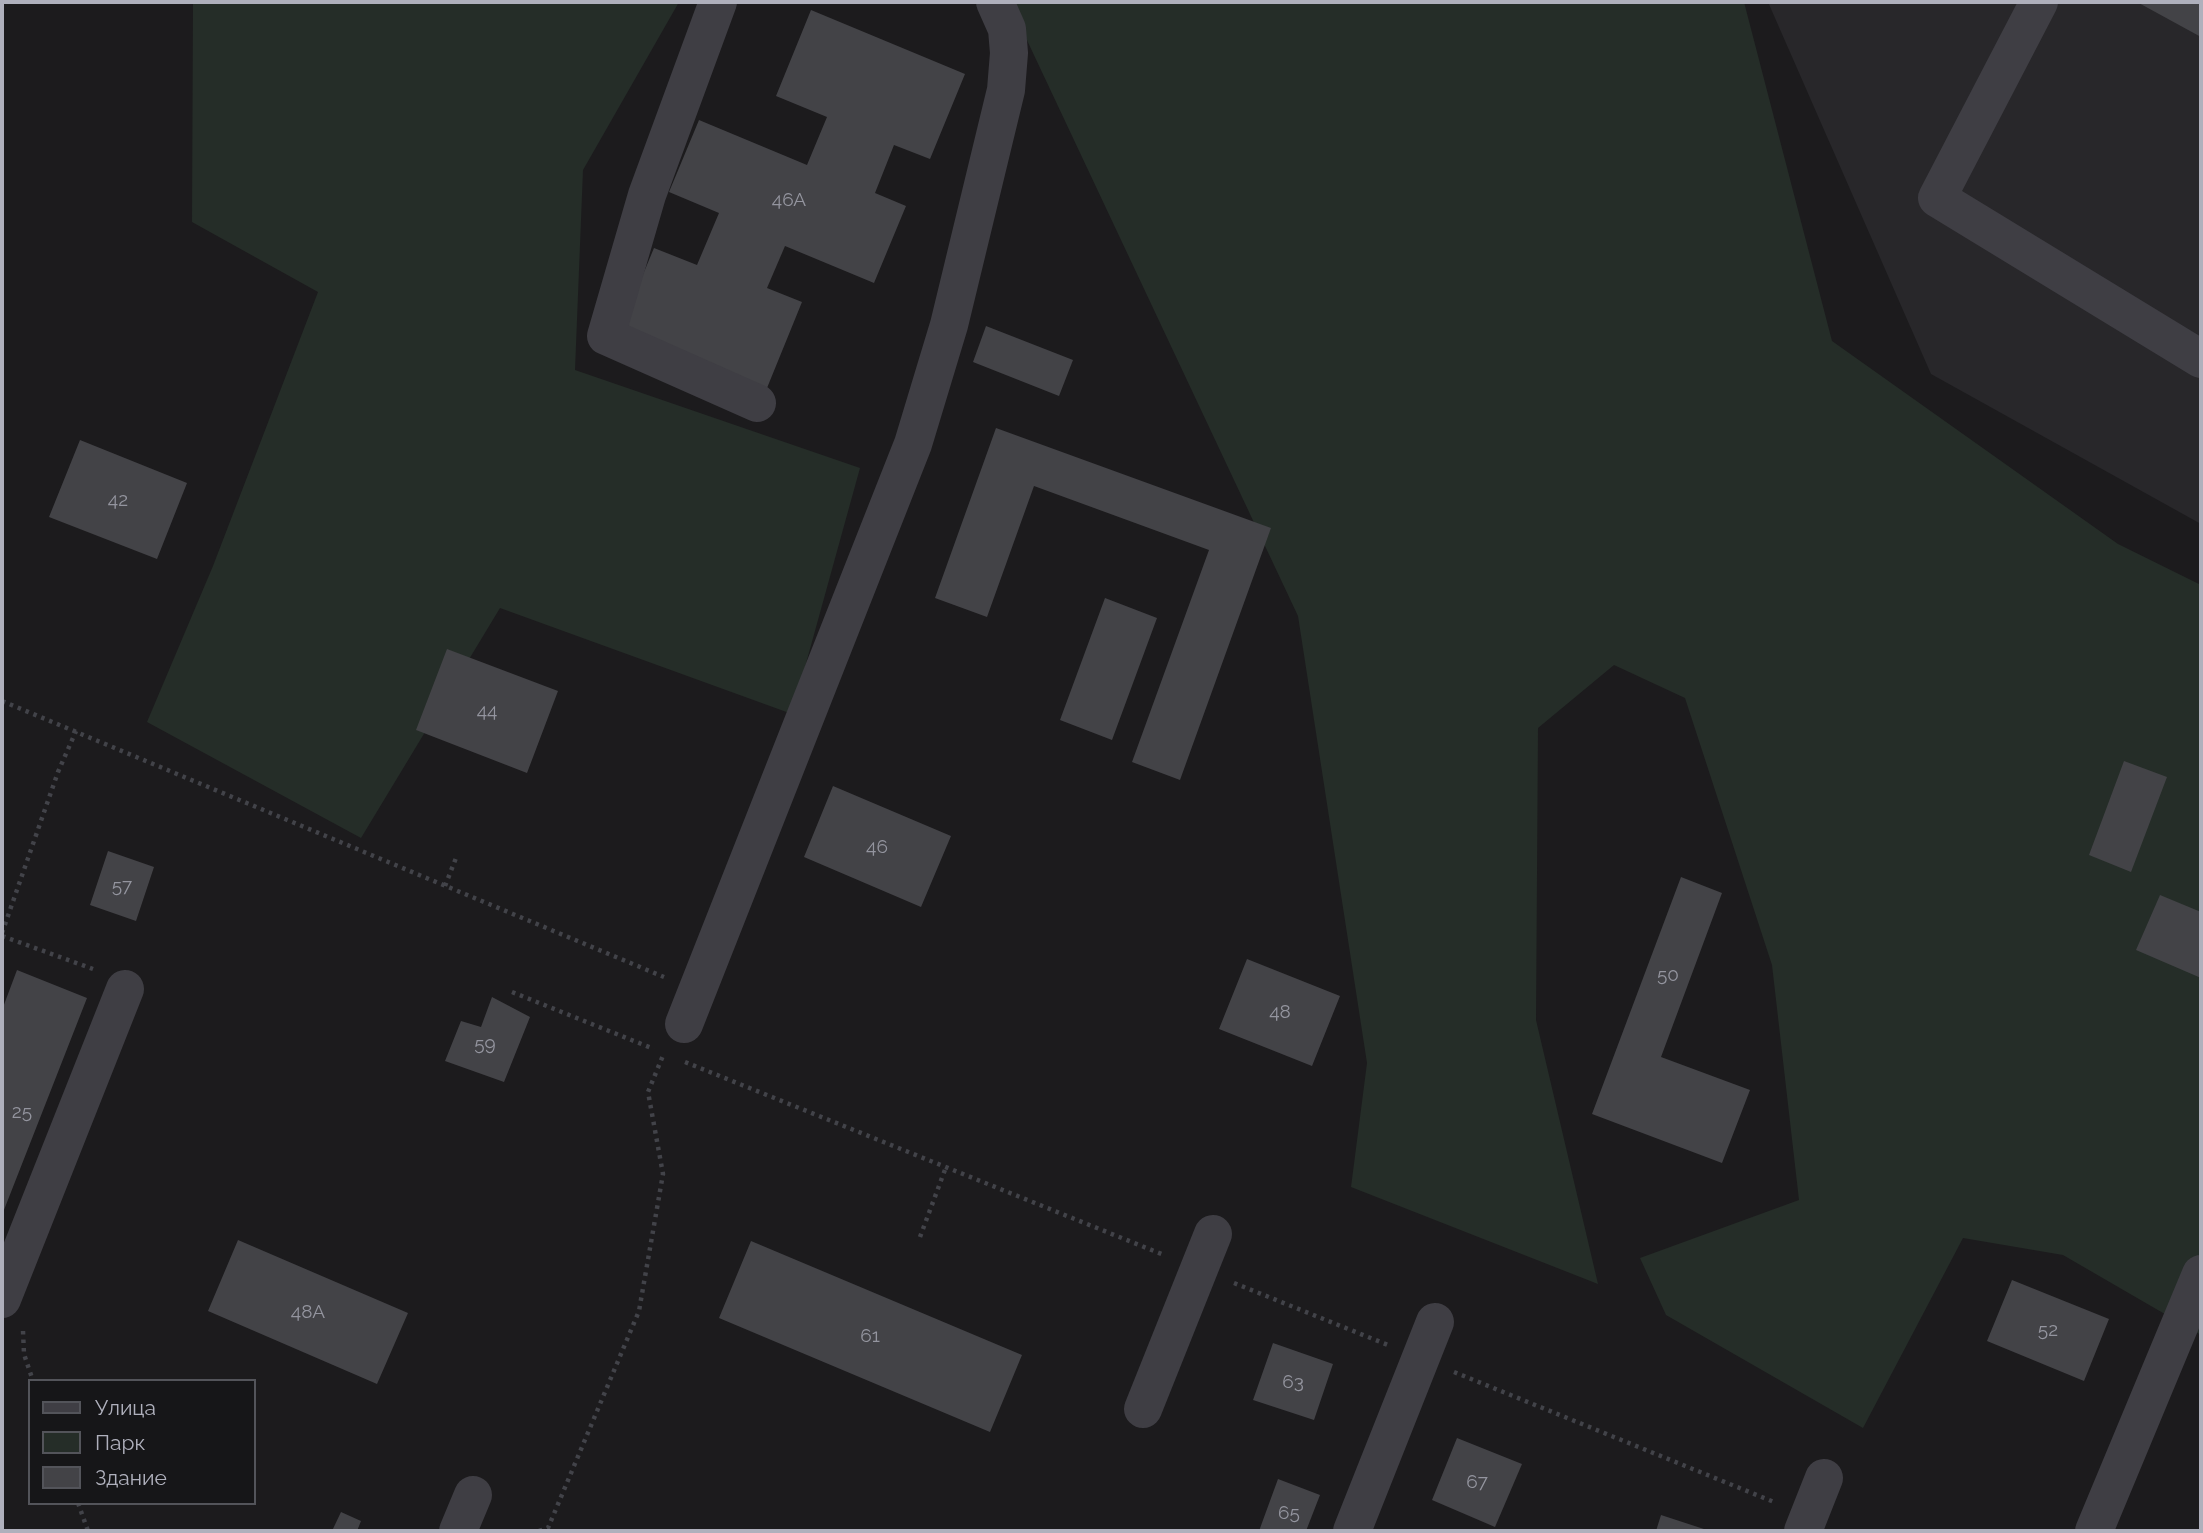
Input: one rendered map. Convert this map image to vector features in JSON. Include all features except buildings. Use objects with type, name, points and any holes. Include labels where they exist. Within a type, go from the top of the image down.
[{"type":"street","points":[[718,2],[646,195],[606,337],[757,403]]},
{"type":"street","points":[[682,1023],[917,431],[949,325],[1006,90],[1009,53],[1007,29],[995,2]]},
{"type":"street","points":[[2039,2],[1937,198],[2201,359]]},
{"type":"street","points":[[2,1299],[11,1255],[125,989]]},
{"type":"street","points":[[1143,1409],[1213,1234]]},
{"type":"street","points":[[2094,1531],[2201,1274]]},
{"type":"street","points":[[1352,1531],[1435,1322]]},
{"type":"street","points":[[1803,1531],[1824,1478]]},
{"type":"street","points":[[458,1531],[473,1495]]},
{"type":"path","points":[[2,701],[445,887],[682,1023],[648,1092],[663,1174],[639,1311],[548,1528],[539,1531]]},
{"type":"path","points":[[76,731],[58,772],[2,934],[107,974],[125,989]]},
{"type":"path","points":[[445,887],[456,858]]},
{"type":"path","points":[[920,1237],[946,1167]]},
{"type":"path","points":[[79,1505],[88,1531]]},
{"type":"shaded area","points":[[1768,2],[2201,2],[2201,524],[1931,374]]},
{"type":"green space","points":[[193,2],[679,2],[583,170],[575,370],[860,468],[792,714],[500,608],[361,838],[147,722],[213,566],[318,292],[192,222]]},
{"type":"green space","points":[[1009,2],[1744,2],[1832,341],[2118,544],[2201,585],[2201,1335],[2063,1255],[1963,1238],[1863,1428],[1666,1315],[1640,1258],[1799,1200],[1772,965],[1685,698],[1614,665],[1538,728],[1536,1020],[1598,1284],[1351,1187],[1367,1063],[1298,616]]}]
